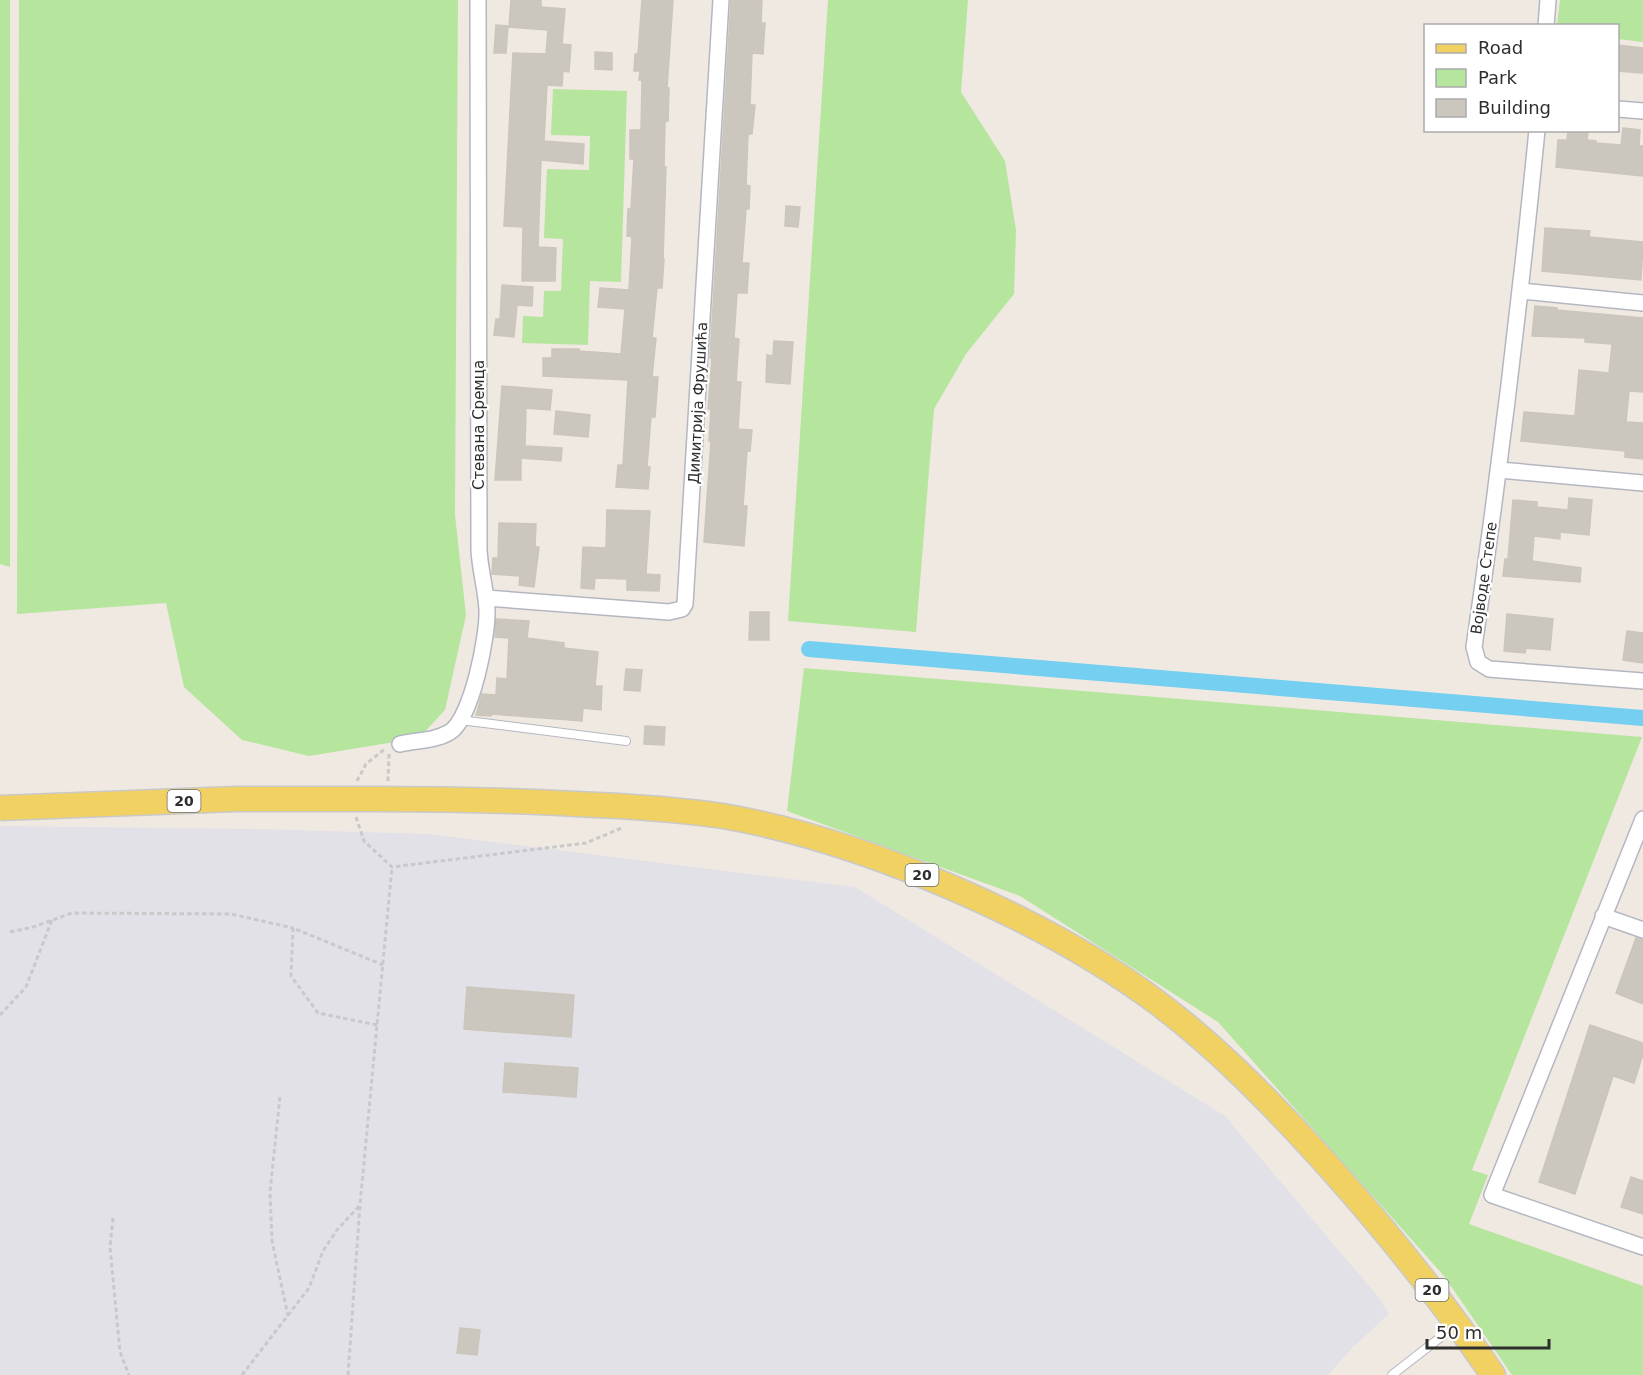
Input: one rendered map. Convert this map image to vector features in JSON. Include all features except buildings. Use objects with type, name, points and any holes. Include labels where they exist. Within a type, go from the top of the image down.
[{"type":"main road","name":"20","points":[[0,808],[236,799],[363,789],[617,806],[725,817],[795,832],[863,851],[996,907],[1087,957],[1157,1002],[1204,1040],[1281,1113],[1366,1209],[1458,1323],[1493,1375]]},
{"type":"street","name":"Стевана Сремца","points":[[460,720],[476,679],[487,628],[486,598],[479,549],[478,0]]},
{"type":"street","name":"Димитрија Фрушића","points":[[486,598],[669,612],[682,609],[685,604],[721,0]]},
{"type":"street","points":[[1546,24],[1548,0]]},
{"type":"street","points":[[1619,109],[1643,111]]},
{"type":"street","name":"Војводе Степе","points":[[1537,132],[1522,291],[1500,470],[1474,647],[1478,663],[1489,669],[1643,681]]},
{"type":"street","points":[[1522,291],[1643,303]]},
{"type":"street","points":[[1500,470],[1643,483]]},
{"type":"street","points":[[395,745],[436,738],[449,733],[460,720]]},
{"type":"street","points":[[1643,819],[1492,1195],[1643,1247]]},
{"type":"street","points":[[1604,916],[1643,930]]},
{"type":"lane","points":[[460,720],[626,741]]},
{"type":"lane","points":[[1392,1375],[1458,1323]]},
{"type":"path","points":[[363,789],[371,783],[388,783],[395,745]]},
{"type":"path","points":[[363,789],[366,764],[395,745]]},
{"type":"path","points":[[356,821],[364,841],[392,867],[586,843],[626,826]]},
{"type":"path","points":[[348,1375],[360,1204],[392,867]]},
{"type":"path","points":[[10,932],[33,927],[72,913],[231,914],[293,928],[383,965]]},
{"type":"path","points":[[0,1015],[27,987],[52,920]]},
{"type":"path","points":[[293,928],[291,976],[318,1013],[377,1025]]},
{"type":"path","points":[[280,1097],[270,1192],[272,1241],[288,1316]]},
{"type":"path","points":[[242,1375],[309,1288],[323,1251],[337,1230],[360,1204]]},
{"type":"path","points":[[113,1218],[110,1247],[120,1352],[129,1375]]},
{"type":"shaded area","points":[[0,826],[259,829],[429,834],[855,887],[1225,1116],[1380,1299],[1389,1314],[1352,1348],[1328,1375],[0,1375]]},
{"type":"green space","points":[[0,0],[10,0],[10,567],[0,564]]},
{"type":"green space","points":[[19,0],[458,0],[455,515],[466,615],[445,710],[419,738],[309,756],[242,740],[184,687],[166,603],[17,614]]},
{"type":"green space","points":[[828,0],[968,0],[961,92],[1005,161],[1016,230],[1014,294],[966,354],[934,409],[916,632],[788,621]]},
{"type":"green space","points":[[1560,0],[1643,0],[1643,42],[1619,39],[1619,24],[1557,24]]},
{"type":"green space","points":[[553,89],[627,91],[621,282],[590,281],[588,345],[522,343],[523,316],[543,317],[544,291],[561,291],[563,239],[544,238],[547,169],[589,170],[590,136],[551,135]]},
{"type":"green space","points":[[804,668],[1642,737],[1472,1170],[1488,1175],[1469,1224],[1643,1286],[1643,1375],[1512,1375],[1444,1276],[1218,1022],[1020,896],[787,811]]},
{"type":"waterway","points":[[809,649],[1643,718]]}]
